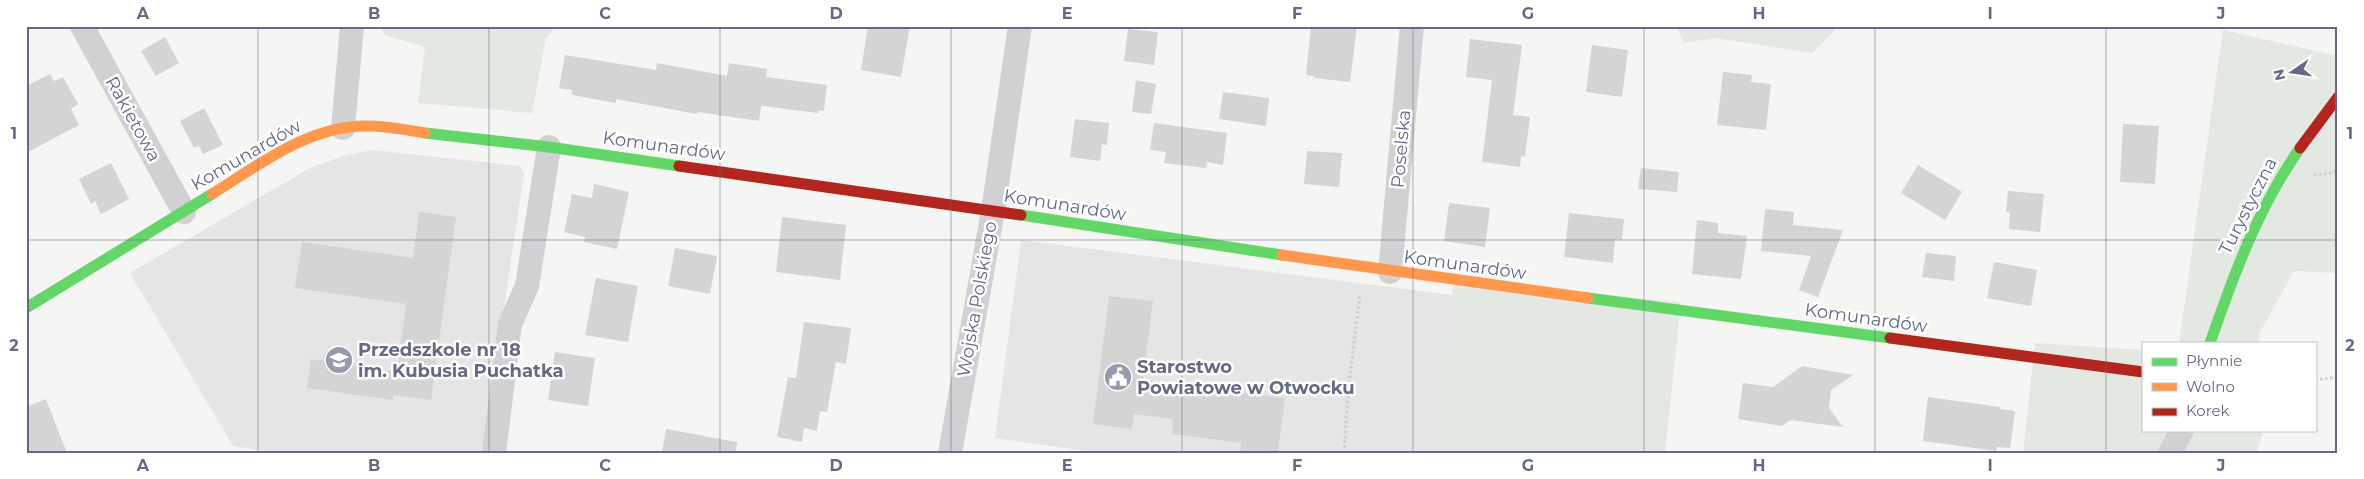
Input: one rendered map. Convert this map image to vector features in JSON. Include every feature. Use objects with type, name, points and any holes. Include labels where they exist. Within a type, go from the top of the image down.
[{"type":"street","name":"Rakietowa","points":[[82,26],[184,212]]},
{"type":"street","points":[[343,128],[352,26]]},
{"type":"street","name":"Wojska Polskiego","points":[[950,453],[993,211],[1020,26]]},
{"type":"street","name":"Poselska","points":[[1390,272],[1412,26]]},
{"type":"street","name":"Turystyczna","points":[[2210,342],[2241,256],[2259,215],[2303,141],[2338,97]]},
{"type":"street","name":"Komunardów","points":[[26,308],[288,147],[317,134],[343,128],[368,126],[391,127],[549,146],[993,211],[1390,272],[2142,372]]},
{"type":"street","points":[[494,453],[510,324],[527,286],[549,146]]},
{"type":"street","points":[[2170,453],[2181,432]]},
{"type":"path","points":[[1344,453],[1348,392],[1363,268]]},
{"type":"path","points":[[2316,380],[2338,377]]},
{"type":"path","points":[[1280,385],[1348,392]]},
{"type":"shaded area","points":[[381,26],[556,26],[546,38],[532,113],[418,103],[425,47],[384,35]]},
{"type":"shaded area","points":[[1676,26],[1839,26],[1813,53],[1714,38],[1684,43]]},
{"type":"shaded area","points":[[2223,30],[2338,56],[2338,273],[2294,271],[2260,332],[2258,342],[2179,342]]},
{"type":"shaded area","name":"Przedszkole nr 18 im. Kubusia Puchatka","points":[[373,150],[520,166],[524,174],[482,453],[279,453],[233,446],[130,273],[310,168],[346,155]]},
{"type":"shaded area","points":[[1021,240],[1469,297],[1449,453],[1085,453],[1085,451],[995,438]]},
{"type":"shaded area","points":[[1454,281],[1681,302],[1665,453],[1431,453]]},
{"type":"shaded area","points":[[2035,343],[2142,350],[2142,432],[2263,432],[2256,453],[2023,453]]},
{"type":"building","points":[[868,26],[910,26],[901,77],[861,70]]},
{"type":"building","points":[[1311,26],[1357,26],[1350,82],[1314,78],[1314,76],[1306,75]]},
{"type":"building","points":[[1128,29],[1158,32],[1154,65],[1124,61]]},
{"type":"building","points":[[165,37],[179,63],[156,76],[141,51]]},
{"type":"building","points":[[1470,39],[1522,45],[1513,115],[1530,117],[1525,157],[1521,156],[1520,167],[1482,162],[1492,80],[1466,77]]},
{"type":"building","points":[[1592,45],[1628,50],[1622,97],[1586,92]]},
{"type":"building","points":[[565,55],[656,70],[657,63],[727,76],[729,63],[767,69],[766,77],[827,85],[824,111],[818,110],[818,113],[761,106],[759,121],[698,112],[697,114],[616,99],[616,103],[572,95],[572,90],[559,88]]},
{"type":"building","points":[[1723,72],[1752,75],[1751,82],[1771,84],[1766,130],[1717,125]]},
{"type":"building","points":[[50,74],[54,81],[63,77],[78,104],[71,109],[79,125],[26,153],[26,86]]},
{"type":"building","points":[[1136,80],[1156,84],[1151,114],[1132,112]]},
{"type":"building","points":[[1223,92],[1269,98],[1266,126],[1219,119]]},
{"type":"building","points":[[204,108],[223,145],[203,154],[199,146],[194,148],[180,121]]},
{"type":"building","points":[[1075,119],[1109,123],[1107,145],[1102,144],[1100,161],[1070,157]]},
{"type":"building","points":[[1154,123],[1227,133],[1223,165],[1207,162],[1206,168],[1164,163],[1166,152],[1150,150]]},
{"type":"building","points":[[2123,124],[2159,126],[2155,184],[2120,182]]},
{"type":"building","points":[[1307,151],[1342,153],[1339,187],[1304,184]]},
{"type":"building","points":[[111,163],[129,199],[101,214],[95,201],[91,204],[79,179]]},
{"type":"building","points":[[1918,165],[1962,192],[1945,220],[1901,193]]},
{"type":"building","points":[[1641,168],[1679,172],[1677,192],[1638,189]]},
{"type":"building","points":[[594,184],[629,192],[617,249],[584,242],[585,237],[564,232],[572,194],[592,198]]},
{"type":"building","points":[[2008,191],[2044,194],[2040,232],[2009,229],[2010,213],[2006,212]]},
{"type":"building","points":[[1449,203],[1490,208],[1485,247],[1444,241]]},
{"type":"building","points":[[1765,209],[1794,212],[1793,225],[1843,230],[1818,297],[1799,290],[1811,256],[1761,251]]},
{"type":"building","points":[[419,212],[456,217],[431,400],[394,395],[393,400],[307,388],[311,359],[323,361],[325,354],[352,358],[351,365],[397,372],[406,304],[295,288],[302,242],[413,258]]},
{"type":"building","points":[[1569,213],[1624,219],[1622,240],[1615,239],[1613,263],[1564,257]]},
{"type":"building","points":[[782,217],[846,225],[840,280],[776,272]]},
{"type":"building","points":[[1697,220],[1718,223],[1718,233],[1747,236],[1741,279],[1692,274]]},
{"type":"building","points":[[675,248],[717,256],[710,294],[668,286]]},
{"type":"building","points":[[1926,253],[1956,256],[1954,281],[1922,277]]},
{"type":"building","points":[[1994,262],[2037,270],[2031,306],[1987,298]]},
{"type":"building","points":[[596,278],[638,286],[628,342],[585,335]]},
{"type":"building","name":"Starostwo Powiatowe w Otwocku","points":[[1109,296],[1153,301],[1143,380],[1285,398],[1278,453],[1240,453],[1241,443],[1172,434],[1173,419],[1134,414],[1132,429],[1093,424]]},
{"type":"building","points":[[804,322],[851,328],[846,364],[836,362],[827,412],[820,411],[817,431],[804,428],[802,442],[777,437],[788,377],[796,378]]},
{"type":"building","points":[[555,352],[595,358],[588,406],[548,400]]},
{"type":"building","points":[[1802,366],[1853,375],[1831,390],[1829,408],[1843,427],[1790,420],[1782,426],[1738,419],[1743,383],[1773,387]]},
{"type":"building","points":[[1928,397],[2000,407],[2000,409],[2015,411],[2010,448],[1997,447],[1996,451],[1923,441]]},
{"type":"building","points":[[46,399],[67,453],[26,453],[26,407]]},
{"type":"building","points":[[666,429],[737,442],[736,453],[662,453]]},
{"type":"traffic: fast","points":[[425,133],[549,147],[679,166]]},
{"type":"traffic: fast","points":[[2210,342],[2228,292],[2259,218],[2300,148]]},
{"type":"traffic: fast","points":[[26,308],[212,194]]},
{"type":"traffic: fast","points":[[1021,215],[1282,255]]},
{"type":"traffic: fast","points":[[1588,298],[1890,338]]},
{"type":"traffic: slow","points":[[212,194],[266,159],[305,139],[325,132],[346,127],[368,126],[389,127],[425,133]]},
{"type":"traffic: slow","points":[[1282,255],[1588,298]]},
{"type":"traffic: jam","points":[[2300,148],[2338,97]]},
{"type":"traffic: jam","points":[[679,166],[1021,215]]},
{"type":"traffic: jam","points":[[1890,338],[2142,372]]},
{"type":"place","name":"Przedszkole nr 18 im. Kubusia Puchatka","points":[[339,360]]},
{"type":"place","name":"Starostwo Powiatowe w Otwocku","points":[[1118,377]]}]
